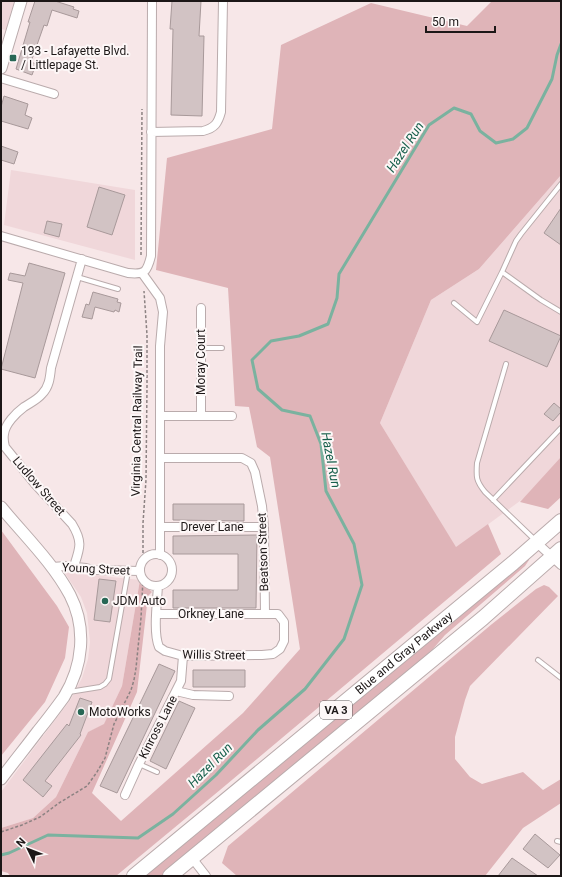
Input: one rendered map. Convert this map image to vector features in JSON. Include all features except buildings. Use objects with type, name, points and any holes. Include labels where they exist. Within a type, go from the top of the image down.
[{"type":"highway","name":"Blue and Gray Parkway","points":[[134,876],[537,543],[561,521]]},
{"type":"highway","name":"Blue and Gray Parkway","points":[[170,876],[558,557]]},
{"type":"main road","points":[[1,68],[5,40],[21,1]]},
{"type":"main road","points":[[1,507],[52,567],[70,595],[76,609],[82,638],[77,669],[66,692],[1,779]]},
{"type":"street","points":[[1,236],[128,273],[142,273],[146,270],[151,256],[152,1]]},
{"type":"street","points":[[151,132],[203,131],[215,126],[220,119],[222,112],[223,1]]},
{"type":"street","points":[[1,78],[54,94]]},
{"type":"street","name":"Ludlow Street","points":[[74,566],[80,547],[79,538],[75,529],[35,484],[6,447],[4,434],[6,427],[22,408],[42,394],[47,388],[51,368],[82,259]]},
{"type":"street","points":[[142,273],[160,298],[163,312],[160,346],[160,555]]},
{"type":"street","name":"Moray Court","points":[[201,308],[201,416]]},
{"type":"street","points":[[160,416],[232,416]]},
{"type":"street","name":"Beatson Street","points":[[160,458],[242,458],[251,464],[255,472],[264,527],[265,614]]},
{"type":"street","name":"Drever Lane","points":[[160,527],[264,527]]},
{"type":"street","points":[[537,543],[558,557]]},
{"type":"street","points":[[154,554],[160,555],[169,560],[172,565],[171,576],[169,581],[165,584],[158,586],[151,585],[146,583],[140,571],[143,561],[154,554]]},
{"type":"street","name":"Young Street","points":[[52,567],[74,566],[94,570],[140,571]]},
{"type":"street","name":"Willis Street","points":[[158,586],[156,640],[159,647],[165,651],[183,656],[274,654],[280,649],[284,641],[284,622],[278,614],[265,614]]},
{"type":"street","name":"Orkney Lane","points":[[157,614],[265,614]]},
{"type":"street","name":"Kinross Lane","points":[[125,795],[181,682],[183,656]]},
{"type":"street","points":[[176,691],[193,695],[229,696]]},
{"type":"street","points":[[192,858],[206,876]]},
{"type":"lane","points":[[454,303],[477,322],[516,241],[561,184]]},
{"type":"lane","points":[[502,272],[541,300],[561,312]]},
{"type":"lane","points":[[77,276],[118,289]]},
{"type":"lane","points":[[201,348],[222,348]]},
{"type":"lane","points":[[506,364],[477,463],[476,472],[479,484],[493,500],[537,543]]},
{"type":"lane","points":[[493,500],[561,428]]},
{"type":"lane","points":[[66,692],[100,687],[109,679],[128,571]]},
{"type":"lane","points":[[538,660],[561,678]]},
{"type":"lane","points":[[140,764],[157,772]]},
{"type":"path","name":"Virginia Central Railway Trail","points":[[143,558],[147,386],[147,335],[144,292]]},
{"type":"path","points":[[1,832],[40,817],[59,803],[87,786],[98,772],[107,753],[114,724],[131,690],[134,680],[143,583]]},
{"type":"shaded area","points":[[1,1],[14,1],[6,30],[1,29]]},
{"type":"shaded area","points":[[492,1],[561,1],[561,175],[479,269],[431,300],[380,423],[456,547],[488,524],[501,554],[116,876],[10,876],[8,873],[1,871],[1,828],[33,818],[56,797],[88,732],[104,724],[122,686],[140,580],[152,592],[148,596],[137,692],[92,793],[121,821],[243,713],[300,649],[270,457],[257,447],[249,407],[235,406],[228,288],[156,270],[167,158],[272,129],[281,45],[371,3],[467,26]]},
{"type":"shaded area","points":[[11,170],[135,190],[135,260],[4,225]]},
{"type":"shaded area","points":[[561,175],[561,458],[524,498],[456,548],[380,423],[431,300],[479,269]]},
{"type":"shaded area","points":[[561,457],[561,497],[548,509],[520,502]]},
{"type":"shaded area","points":[[1,530],[57,606],[69,627],[65,658],[45,702],[1,756]]},
{"type":"shaded area","points":[[528,559],[529,560],[525,566],[445,635],[426,657],[161,876],[141,876]]},
{"type":"shaded area","points":[[64,572],[140,580],[122,686],[104,725],[88,732],[56,797],[33,818],[1,828],[1,792],[71,699],[82,678],[88,659],[90,642],[87,613],[81,597]]},
{"type":"shaded area","points":[[544,585],[549,587],[558,596],[470,686],[455,737],[455,759],[470,777],[482,784],[523,772],[543,790],[561,779],[561,803],[523,828],[485,876],[237,876],[222,863],[228,846],[492,624],[536,589]]},
{"type":"waterway","name":"Hazel Run","points":[[1,855],[9,853],[48,835],[138,838],[173,814],[216,775],[258,730],[305,689],[344,639],[362,585],[354,544],[326,491],[321,444],[310,416],[282,410],[258,389],[252,360],[271,341],[299,336],[328,324],[337,298],[339,274],[429,125],[454,108],[471,114],[480,131],[496,143],[513,139],[527,128],[552,79],[561,44]]},
{"type":"place","name":"193 - Lafayette Blvd. / Littlepage St.","points":[[13,58]]},
{"type":"place","name":"JDM Auto","points":[[105,601]]},
{"type":"place","name":"MotoWorks","points":[[81,712]]}]
